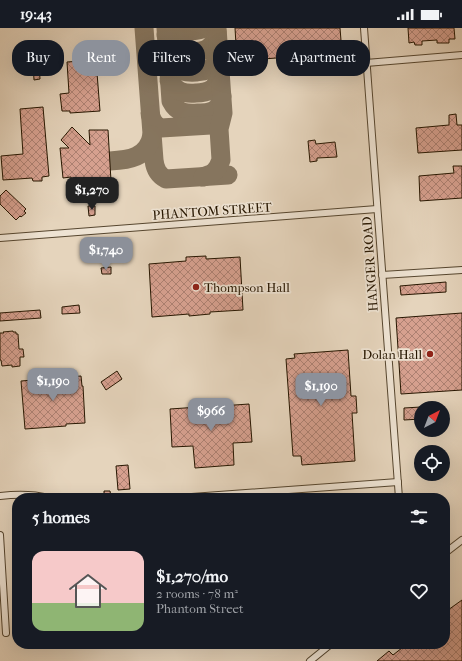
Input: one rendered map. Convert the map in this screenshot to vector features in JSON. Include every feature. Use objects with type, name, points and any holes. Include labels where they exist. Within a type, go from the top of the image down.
[{"type":"street","name":"HANGER ROAD","points":[[364,28],[365,40]]},
{"type":"street","points":[[370,63],[462,55]]},
{"type":"street","name":"HANGER ROAD","points":[[367,76],[399,493]]},
{"type":"street","name":"PHANTOM STREET","points":[[0,238],[377,209]]},
{"type":"street","points":[[382,276],[462,270]]},
{"type":"street","points":[[247,493],[398,482]]},
{"type":"street","points":[[0,496],[12,494]]},
{"type":"street","points":[[0,535],[6,633]]},
{"type":"street","points":[[450,549],[462,540]]},
{"type":"street","points":[[310,661],[325,649]]},
{"type":"building","points":[[235,28],[340,28],[341,40],[276,40],[276,58],[268,59],[268,40],[236,40]]},
{"type":"building","points":[[408,28],[454,28],[455,39],[449,39],[449,43],[437,43],[437,40],[422,41],[422,45],[415,45],[414,42],[409,43]]},
{"type":"building","points":[[67,62],[72,62],[72,76],[97,76],[100,111],[70,113],[70,111],[62,111],[60,94],[69,93]]},
{"type":"building","points":[[34,76],[40,76],[40,79],[34,80]]},
{"type":"building","points":[[43,107],[49,176],[42,177],[42,181],[33,181],[32,178],[3,180],[1,156],[23,154],[20,109]]},
{"type":"building","points":[[456,114],[457,125],[462,125],[462,150],[418,153],[416,128],[449,125],[449,115]]},
{"type":"building","points":[[72,127],[90,145],[89,130],[108,130],[112,198],[103,199],[103,195],[84,195],[72,183],[71,177],[63,178],[60,148],[69,148],[61,140]]},
{"type":"building","points":[[315,140],[316,144],[335,142],[337,157],[317,158],[317,161],[310,162],[308,141]]},
{"type":"building","points":[[453,166],[462,166],[462,198],[420,201],[419,176],[454,173]]},
{"type":"building","points":[[6,190],[26,209],[24,211],[26,213],[16,220],[0,204],[0,196]]},
{"type":"building","points":[[88,206],[95,206],[95,215],[89,216]]},
{"type":"building","name":"Thompson Hall","points":[[206,256],[206,259],[240,257],[243,310],[210,312],[210,314],[189,316],[189,314],[152,317],[149,264],[186,261],[186,257]]},
{"type":"building","points":[[111,267],[111,274],[102,274],[101,268]]},
{"type":"building","points":[[446,282],[446,292],[401,295],[400,286]]},
{"type":"building","points":[[79,305],[80,313],[62,314],[62,307]]},
{"type":"building","points":[[40,310],[41,318],[0,321],[0,313]]},
{"type":"building","name":"Dolan Hall","points":[[462,313],[462,390],[401,394],[396,318]]},
{"type":"building","points":[[13,331],[18,334],[19,349],[23,349],[24,357],[20,357],[20,366],[2,366],[0,360],[0,333]]},
{"type":"building","points":[[348,350],[351,396],[356,396],[357,413],[352,413],[355,461],[302,465],[301,456],[293,456],[286,359],[295,358],[294,354]]},
{"type":"building","points":[[117,371],[122,379],[106,390],[101,382]]},
{"type":"building","points":[[81,376],[85,423],[25,429],[21,381]]},
{"type":"building","points":[[221,402],[221,406],[249,404],[252,442],[233,443],[234,465],[195,468],[193,446],[172,447],[170,409],[199,407],[199,404]]},
{"type":"building","points":[[414,407],[414,419],[404,420],[404,408]]},
{"type":"building","points":[[128,465],[130,489],[118,490],[116,466]]},
{"type":"building","points":[[104,491],[110,491],[110,493],[104,493]]},
{"type":"building","points":[[462,600],[462,661],[377,661],[389,651],[393,655],[401,649],[450,649],[450,609]]},
{"type":"taxiway","points":[[144,28],[154,160],[157,171],[166,179],[228,175]]},
{"type":"taxiway","points":[[166,28],[171,101],[173,105],[182,112],[186,113],[208,112],[217,108],[220,104],[222,96]]},
{"type":"taxiway","points":[[174,28],[181,31],[205,28]]},
{"type":"taxiway","points":[[203,177],[215,171],[221,160],[219,129],[223,113],[217,28]]},
{"type":"taxiway","points":[[166,35],[170,44],[176,48],[195,52],[207,49],[214,42],[217,32]]},
{"type":"taxiway","points":[[205,71],[213,66]]},
{"type":"taxiway","points":[[169,80],[178,90],[187,93],[200,93],[212,89],[217,83],[220,76]]},
{"type":"taxiway","points":[[150,114],[154,122],[161,128],[211,125]]},
{"type":"taxiway","points":[[110,161],[124,160],[142,153],[150,143],[152,135]]},
{"type":"place","name":"Thompson Hall","points":[[196,287]]},
{"type":"place","name":"Dolan Hall","points":[[430,354]]}]
